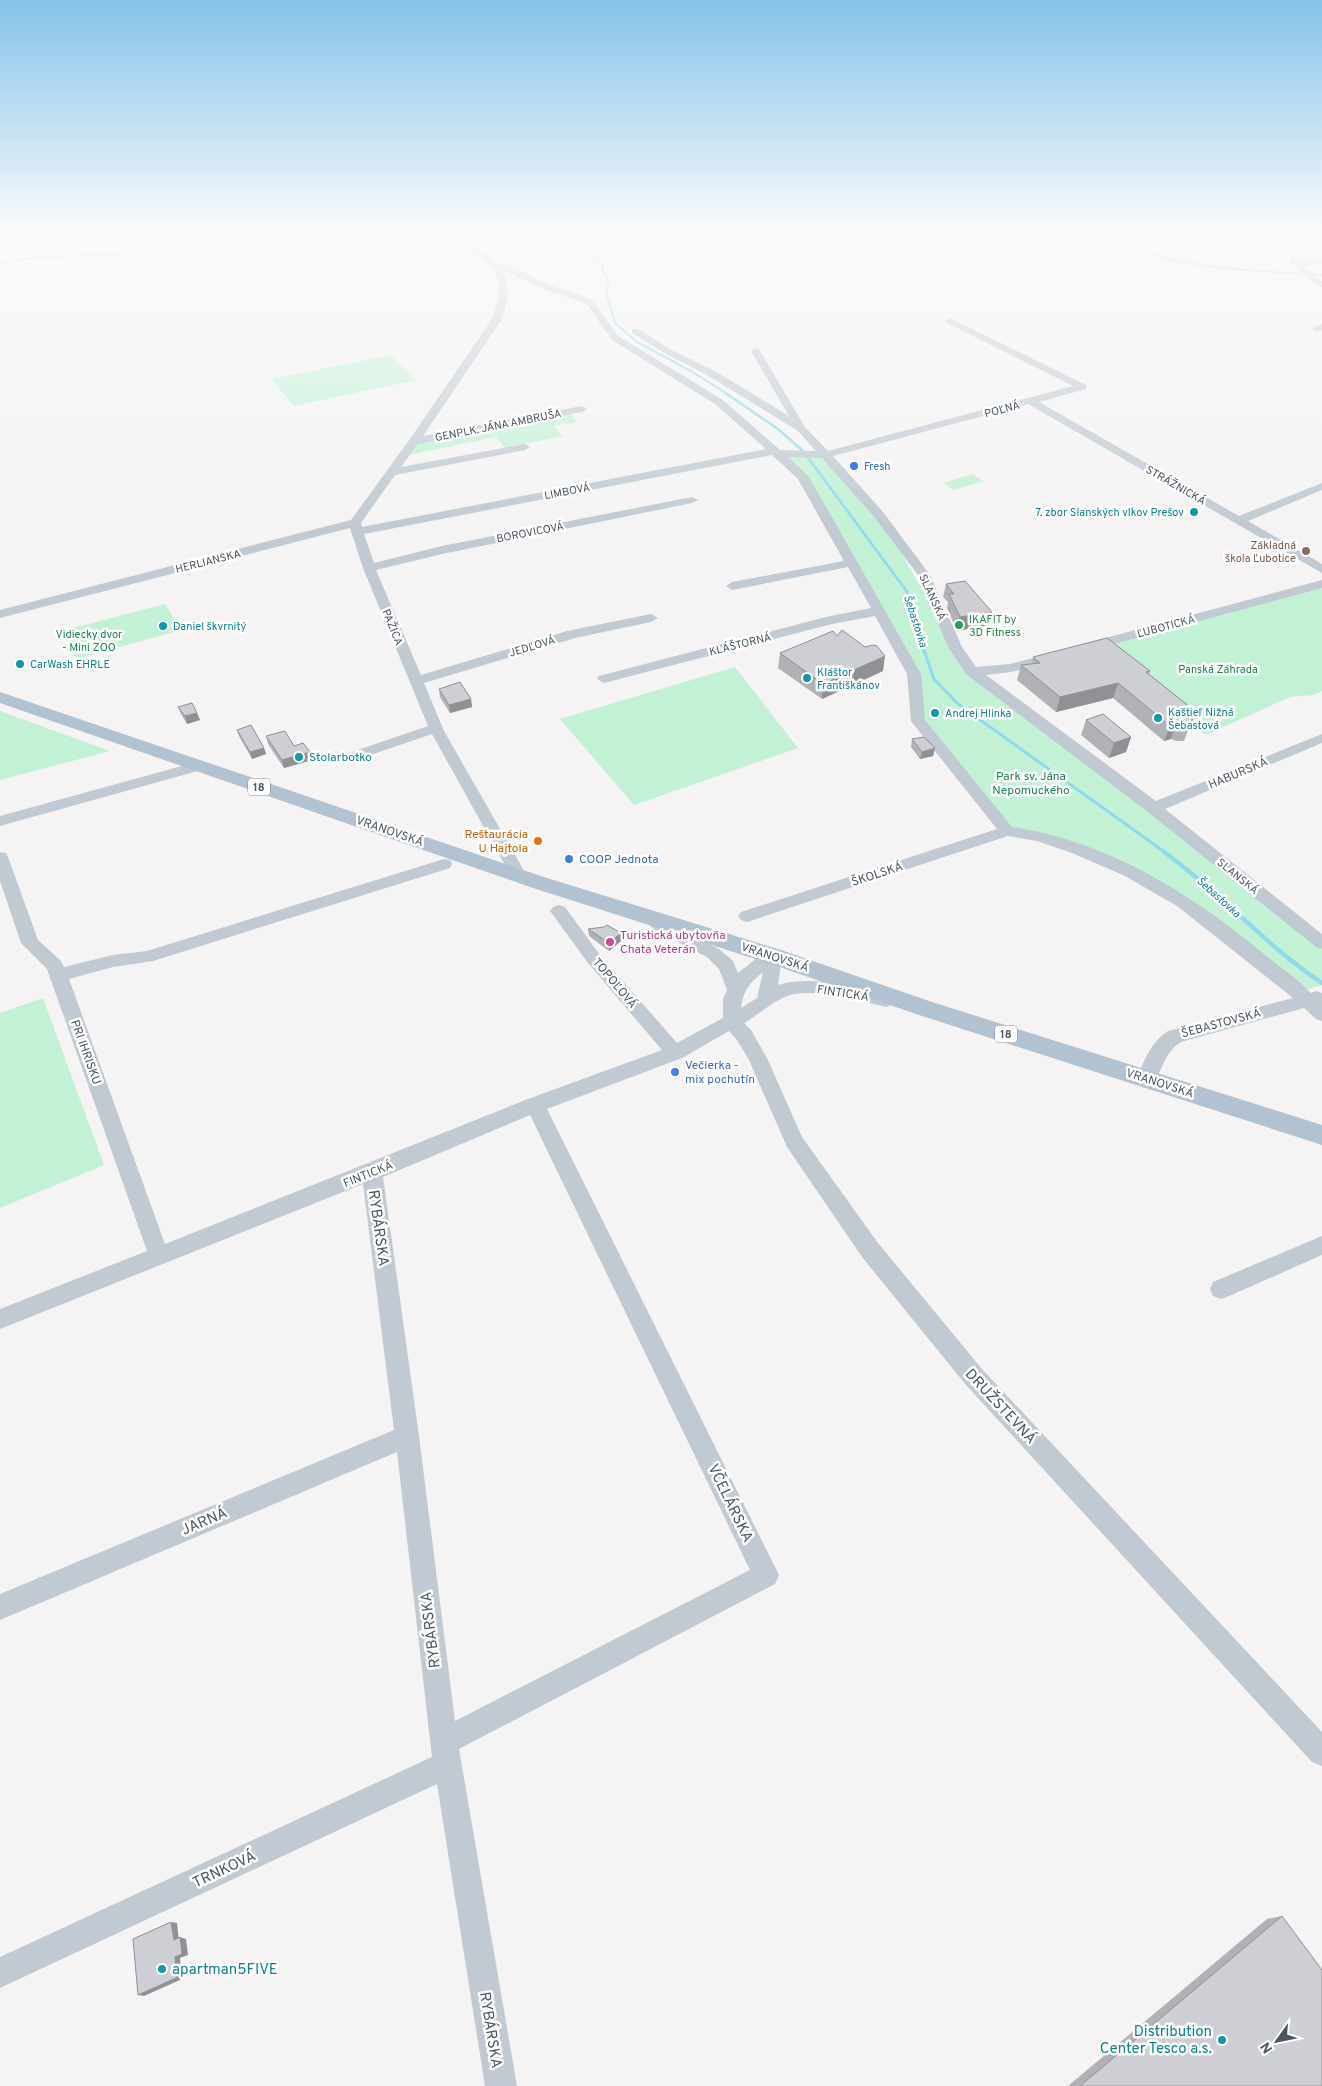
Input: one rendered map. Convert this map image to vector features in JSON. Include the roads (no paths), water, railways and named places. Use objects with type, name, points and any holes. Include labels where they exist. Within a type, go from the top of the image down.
[{"type":"main road","name":"VRANOVSKÁ","points":[[0,697],[518,876],[773,956],[924,1008],[1322,1135]]},
{"type":"street","points":[[357,527],[392,472],[489,331]]},
{"type":"street","points":[[610,331],[615,338],[719,402],[780,453],[803,477],[914,674],[918,721],[1007,831],[1039,836],[1078,849],[1130,872],[1183,902],[1316,1004]]},
{"type":"street","name":"SLANSKÁ","points":[[636,331],[669,352],[711,373],[802,429],[819,454],[879,515],[924,575],[955,647],[972,672],[1154,808],[1322,943]]},
{"type":"street","name":"POĽNÁ","points":[[780,453],[819,454],[1030,402],[1082,386],[971,331]]},
{"type":"street","points":[[756,351],[802,429]]},
{"type":"street","name":"STRÁŽNICKÁ","points":[[1030,402],[1322,569]]},
{"type":"street","points":[[771,411],[788,407]]},
{"type":"street","name":"GENPLK. JÁNA AMBRUŠA","points":[[414,441],[582,409]]},
{"type":"street","points":[[392,472],[525,447]]},
{"type":"street","name":"LIMBOVÁ","points":[[357,527],[780,453]]},
{"type":"street","points":[[1238,521],[1322,486]]},
{"type":"street","name":"BOROVICOVÁ","points":[[369,568],[442,550],[692,500]]},
{"type":"street","name":"PAŽICA","points":[[357,527],[369,568],[436,728],[518,876]]},
{"type":"street","name":"HERLIANSKA","points":[[0,614],[357,527]]},
{"type":"street","points":[[732,586],[851,563]]},
{"type":"street","name":"ĽUBOTICKÁ","points":[[972,672],[1011,668],[1322,584]]},
{"type":"street","name":"KLÁŠTORNÁ","points":[[604,679],[626,668],[831,620],[878,611]]},
{"type":"street","name":"JEDĽOVÁ","points":[[414,679],[572,634],[651,618]]},
{"type":"street","name":"JEDĽOVÁ","points":[[414,679],[571,630]]},
{"type":"street","points":[[351,757],[436,728]]},
{"type":"street","name":"HABURSKÁ","points":[[1154,808],[1322,738]]},
{"type":"street","points":[[0,821],[200,766]]},
{"type":"street","name":"ŠKOLSKÁ","points":[[747,916],[1007,831]]},
{"type":"street","name":"PRI IHRISKU","points":[[0,857],[30,943],[55,966],[159,1256]]},
{"type":"street","points":[[58,975],[113,960],[147,957],[444,864]]},
{"type":"street","name":"TOPOĽOVÁ","points":[[560,911],[594,959],[675,1053]]},
{"type":"street","points":[[628,912],[682,936],[713,953],[727,966],[735,989]]},
{"type":"street","points":[[732,1022],[730,1006],[735,989],[750,971],[773,956]]},
{"type":"street","points":[[765,1000],[771,980],[773,956]]},
{"type":"street","name":"FINTICKÁ","points":[[0,1319],[535,1106],[675,1053],[787,989],[806,987],[828,989],[924,1008]]},
{"type":"street","name":"ŠEBASTOVSKÁ","points":[[1147,1079],[1156,1053],[1164,1043],[1175,1036],[1316,1004]]},
{"type":"street","name":"DRUŽSTEVNÁ","points":[[732,1022],[744,1035],[758,1058],[794,1141],[857,1234],[974,1377],[1322,1752]]},
{"type":"street","name":"VČELÁRSKA","points":[[446,1753],[766,1575],[535,1106]]},
{"type":"street","name":"RYBÁRSKA","points":[[372,1172],[446,1753],[501,2086]]},
{"type":"street","points":[[1222,1289],[1322,1245]]},
{"type":"street","name":"JARNÁ","points":[[0,1607],[407,1436]]},
{"type":"street","name":"TRNKOVÁ","points":[[0,1973],[446,1753]]},
{"type":"waterway","name":"Šebastovka","points":[[625,331],[637,342],[691,371],[729,395]]},
{"type":"waterway","name":"Šebastovka","points":[[727,394],[778,429],[803,451],[908,593],[909,598]]},
{"type":"waterway","name":"Šebastovka","points":[[909,596],[914,622],[934,679],[958,704],[1166,853]]},
{"type":"waterway","name":"Šebastovka","points":[[1164,852],[1204,884],[1281,952],[1322,983]]},
{"type":"place","name":"Fresh","points":[[854,466]]},
{"type":"place","name":"7. zbor Slanských vlkov Prešov","points":[[1194,512]]},
{"type":"place","name":"Základná škola Ľubotice","points":[[1306,551]]},
{"type":"place","name":"IKAFIT by 3D Fitness","points":[[959,625]]},
{"type":"place","name":"Daniel škvrnitý","points":[[163,626]]},
{"type":"place","name":"CarWash EHRLE","points":[[20,664]]},
{"type":"place","name":"Kláštor Františkánov","points":[[807,678]]},
{"type":"place","name":"Andrej Hlinka","points":[[935,713]]},
{"type":"place","name":"Kaštieľ Nižná Šebastová","points":[[1158,718]]},
{"type":"place","name":"Stolarbotko","points":[[299,757]]},
{"type":"place","name":"Reštaurácia U Hajtola","points":[[538,841]]},
{"type":"place","name":"COOP Jednota","points":[[569,859]]},
{"type":"place","name":"Turistická ubytovňa Chata Veterán","points":[[610,942]]},
{"type":"place","name":"Večierka - mix pochutín","points":[[675,1072]]},
{"type":"place","name":"apartman5FIVE","points":[[162,1969]]},
{"type":"place","name":"Distribution Center Tesco a.s.","points":[[1222,2040]]},
{"type":"park label","name":"Vidiecky dvor - Mini ZOO","points":[[89,640]]},
{"type":"park label","name":"Panská Záhrada","points":[[1218,669]]},
{"type":"park label","name":"Park sv. Jána Nepomuckého","points":[[1031,783]]}]
